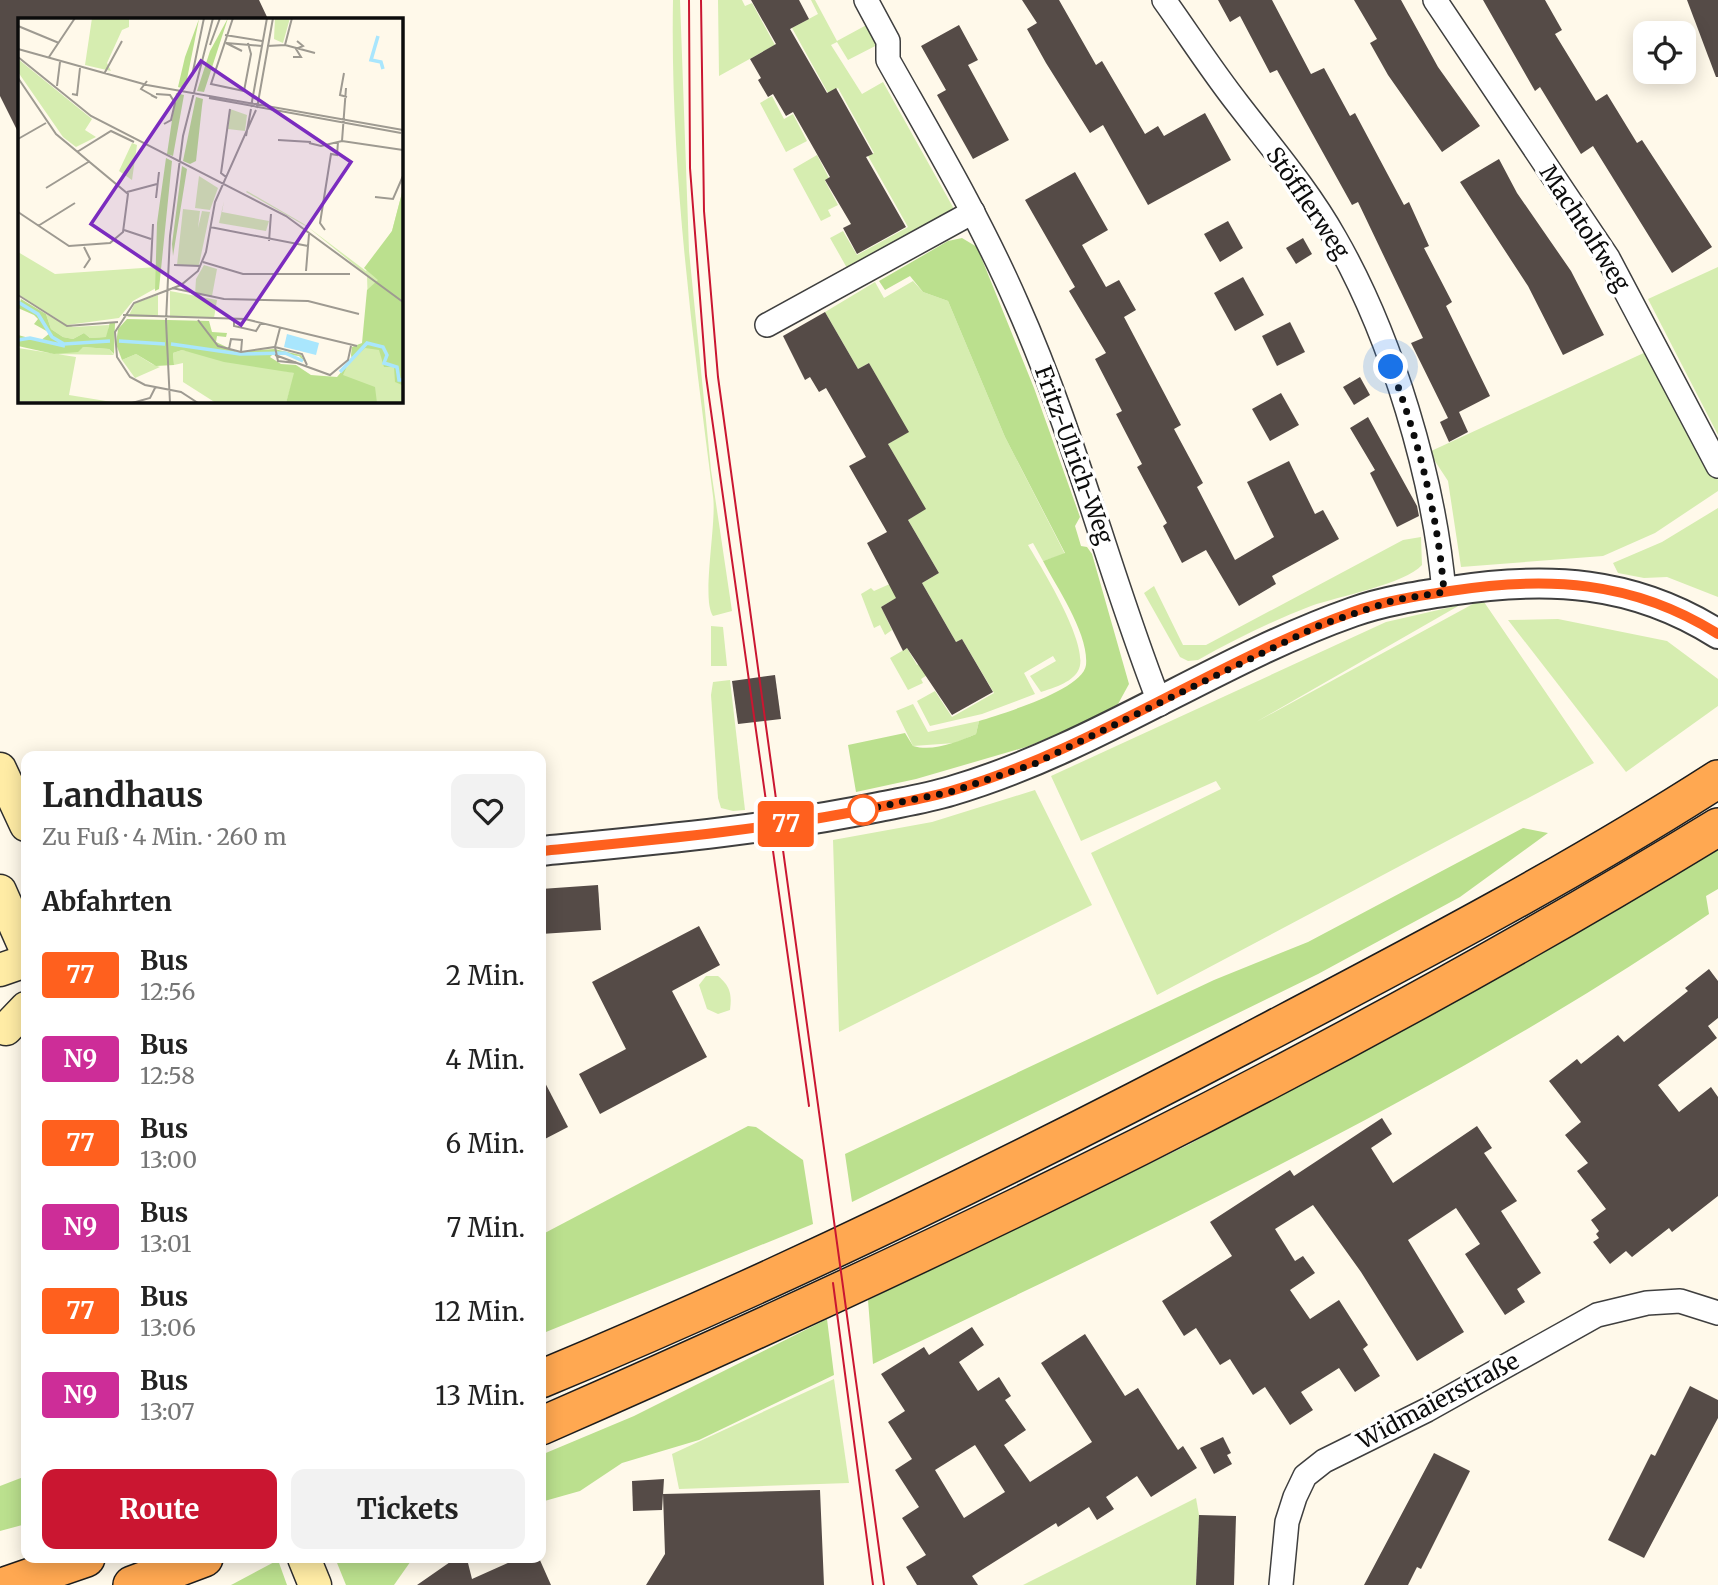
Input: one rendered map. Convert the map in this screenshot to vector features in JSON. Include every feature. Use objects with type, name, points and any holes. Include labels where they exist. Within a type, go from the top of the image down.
[{"type":"highway","points":[[546,1377],[831,1251],[1137,1101],[1416,955],[1718,779]]},
{"type":"highway","points":[[546,1424],[845,1290],[1162,1136],[1421,999],[1718,827]]},
{"type":"highway","points":[[0,1560],[21,1556]]},
{"type":"highway","points":[[8,1585],[59,1563]]},
{"type":"highway","points":[[144,1582],[192,1563]]},
{"type":"main road","points":[[0,769],[21,814]]},
{"type":"main road","points":[[13,913],[21,936]]},
{"type":"main road","points":[[0,970],[21,963]]},
{"type":"main road","points":[[0,976],[21,980]]},
{"type":"street","name":"Fritz-Ulrich-Weg","points":[[866,0],[888,41],[888,60],[973,212],[1018,304],[1065,427],[1160,704]]},
{"type":"street","name":"Stöfflerweg","points":[[1164,0],[1289,170],[1334,236],[1352,269],[1399,387],[1419,449],[1433,511],[1444,592]]},
{"type":"street","name":"Machtolfweg","points":[[1435,0],[1608,258],[1718,466]]},
{"type":"street","points":[[767,325],[973,212]]},
{"type":"street","points":[[546,851],[742,831],[831,817],[950,792],[1034,764],[1320,625],[1395,600],[1521,582],[1560,582],[1597,587],[1657,604],[1718,634]]},
{"type":"street","name":"Widmaierstraße","points":[[1281,1585],[1287,1521],[1295,1497],[1305,1476],[1324,1461],[1427,1409],[1597,1315],[1647,1303],[1680,1301],[1718,1313]]},
{"type":"green space","points":[[673,0],[680,0],[689,251],[711,470],[732,611],[713,616],[708,594],[714,508],[684,249],[675,124]]},
{"type":"green space","points":[[718,0],[742,0],[745,6],[752,3],[775,45],[719,76]]},
{"type":"green space","points":[[811,0],[815,0],[837,41],[872,22],[883,42],[848,60],[837,42],[831,45],[862,94],[883,82],[954,209],[847,268],[830,238],[843,231],[857,255],[908,227],[868,156],[874,153],[838,88],[828,93],[792,28],[818,14]]},
{"type":"green space","points":[[772,96],[784,119],[793,114],[807,141],[786,152],[760,103]]},
{"type":"green space","points":[[817,155],[829,178],[825,181],[838,205],[828,210],[831,216],[821,221],[793,169]]},
{"type":"green space","points":[[962,238],[977,247],[1034,388],[1080,517],[1075,526],[1081,546],[1087,547],[1092,554],[1129,684],[1118,704],[1085,723],[1026,747],[916,779],[856,792],[848,745],[905,733],[913,746],[921,748],[953,743],[976,734],[979,721],[1057,692],[1081,674],[1086,665],[1083,639],[1043,561],[1065,553],[1005,437],[948,301],[923,292],[910,276],[885,290],[879,281],[948,241]]},
{"type":"green space","points":[[1718,267],[1718,435],[1648,299]]},
{"type":"green space","points":[[913,281],[923,292],[948,301],[1005,437],[1065,554],[1043,561],[1033,543],[1028,545],[1072,627],[1080,660],[1078,671],[1071,679],[1041,692],[1030,676],[1056,661],[1053,656],[1024,673],[1035,694],[982,714],[930,726],[917,701],[935,691],[952,717],[994,693],[962,639],[956,642],[922,583],[939,573],[908,520],[925,509],[888,444],[908,432],[869,363],[858,369],[825,312],[875,282],[884,298]]},
{"type":"green space","points":[[1648,351],[1718,480],[1718,491],[1655,533],[1603,556],[1461,567],[1448,481],[1429,452]]},
{"type":"green space","points":[[1718,508],[1718,597],[1667,577],[1644,578],[1618,573],[1613,563],[1662,542]]},
{"type":"green space","points":[[1421,537],[1422,565],[1413,572],[1387,584],[1296,612],[1198,660],[1188,661],[1180,657],[1144,593],[1154,586],[1183,645],[1206,645],[1403,540]]},
{"type":"green space","points":[[892,583],[900,596],[881,607],[892,630],[885,635],[880,625],[874,628],[861,594],[871,588],[874,591]]},
{"type":"green space","points":[[1482,599],[1594,763],[1157,995],[1091,853],[1221,789],[1216,781],[1081,841],[1051,776],[1386,622],[1460,605],[1256,722]]},
{"type":"green space","points":[[1558,619],[1667,641],[1718,679],[1718,706],[1626,772],[1508,620]]},
{"type":"green space","points":[[711,626],[723,627],[727,666],[711,666]]},
{"type":"green space","points":[[907,648],[917,665],[925,661],[932,672],[921,679],[923,683],[908,690],[890,658]]},
{"type":"green space","points":[[730,680],[745,810],[733,811],[721,808],[718,798],[711,695],[713,682]]},
{"type":"green space","points":[[913,704],[928,732],[979,721],[976,734],[955,743],[913,746],[896,711]]},
{"type":"green space","points":[[1035,790],[1092,905],[839,1032],[833,840],[932,822]]},
{"type":"green space","points":[[1523,828],[1548,833],[1460,897],[1318,974],[852,1202],[845,1154],[1214,980],[1308,942]]},
{"type":"green space","points":[[1718,846],[1718,889],[1706,896],[1709,914],[1610,979],[1508,1040],[1300,1154],[873,1364],[868,1300],[1188,1145],[1452,1000]]},
{"type":"green space","points":[[706,976],[718,976],[728,987],[730,1010],[718,1014],[707,1009],[699,985]]},
{"type":"green space","points":[[748,1126],[756,1127],[803,1160],[813,1224],[546,1332],[546,1232]]},
{"type":"green space","points":[[827,1319],[834,1375],[699,1440],[622,1463],[580,1491],[546,1501],[546,1453],[634,1416]]},
{"type":"green space","points":[[834,1379],[849,1483],[679,1489],[672,1454]]},
{"type":"green space","points":[[21,1478],[21,1525],[0,1531],[0,1486]]},
{"type":"green space","points":[[1196,1498],[1199,1515],[1196,1585],[1023,1585]]},
{"type":"green space","points":[[272,1563],[279,1563],[287,1585],[231,1585]]},
{"type":"green space","points":[[337,1563],[409,1563],[394,1585],[346,1585]]},
{"type":"building","points":[[0,0],[259,0],[268,18],[18,18],[18,132],[0,96]]},
{"type":"building","points":[[751,0],[799,0],[809,19],[790,29],[827,93],[836,88],[873,154],[866,157],[906,227],[857,254],[843,228],[851,224],[825,180],[830,177],[793,112],[786,116],[773,94],[768,97],[758,80],[761,78],[750,59],[776,44]]},
{"type":"building","points":[[1022,0],[1059,0],[1096,65],[1102,61],[1145,134],[1158,126],[1164,136],[1205,113],[1231,160],[1148,205],[1103,125],[1090,133],[1046,63],[1027,29],[1037,23]]},
{"type":"building","points":[[1218,0],[1272,0],[1311,74],[1324,68],[1350,116],[1355,113],[1404,205],[1409,202],[1429,246],[1424,248],[1452,302],[1446,306],[1490,396],[1459,412],[1468,432],[1449,442],[1440,422],[1448,418],[1411,343],[1423,338],[1358,202],[1352,205],[1277,70],[1270,73],[1240,16],[1230,22]]},
{"type":"building","points":[[1354,0],[1401,0],[1438,67],[1480,126],[1442,152],[1388,75],[1370,43],[1377,39]]},
{"type":"building","points":[[1483,0],[1545,0],[1562,30],[1555,34],[1596,101],[1607,94],[1637,143],[1642,140],[1712,247],[1672,273],[1593,146],[1581,154],[1540,87],[1535,91]]},
{"type":"building","points":[[1687,0],[1718,0],[1718,77],[1716,77]]},
{"type":"building","points":[[959,25],[978,60],[968,65],[1009,140],[973,159],[937,95],[946,90],[921,46]]},
{"type":"building","points":[[1499,159],[1517,193],[1571,271],[1604,335],[1563,355],[1528,286],[1460,182]]},
{"type":"building","points":[[1075,172],[1108,230],[1082,245],[1106,287],[1119,280],[1136,310],[1124,317],[1181,425],[1174,429],[1203,483],[1197,487],[1235,560],[1274,537],[1247,482],[1289,461],[1315,514],[1323,510],[1339,539],[1272,576],[1276,584],[1239,606],[1206,550],[1182,563],[1163,526],[1167,523],[1137,467],[1142,464],[1116,414],[1122,411],[1095,359],[1106,353],[1069,291],[1075,287],[1025,200]]},
{"type":"building","points":[[1228,221],[1243,248],[1220,262],[1204,234]]},
{"type":"building","points":[[1303,238],[1312,254],[1296,264],[1286,248]]},
{"type":"building","points":[[1243,277],[1264,315],[1235,331],[1214,293]]},
{"type":"building","points":[[825,312],[858,369],[869,363],[909,432],[888,444],[926,509],[908,520],[939,573],[922,583],[956,642],[962,639],[993,692],[952,715],[907,648],[903,651],[881,607],[896,598],[867,543],[887,532],[849,466],[866,457],[826,388],[819,392],[810,377],[805,380],[783,336]]},
{"type":"building","points":[[1290,322],[1305,352],[1277,366],[1262,336]]},
{"type":"building","points":[[1360,377],[1370,395],[1354,405],[1343,387]]},
{"type":"building","points":[[1281,393],[1299,425],[1270,441],[1252,409]]},
{"type":"building","points":[[1368,417],[1417,506],[1419,516],[1397,527],[1370,473],[1375,470],[1350,428]]},
{"type":"building","points":[[775,675],[781,719],[738,724],[732,681]]},
{"type":"building","points":[[598,885],[601,930],[546,934],[546,889]]},
{"type":"building","points":[[699,926],[720,965],[672,991],[707,1057],[600,1114],[579,1074],[626,1049],[592,982]]},
{"type":"building","points":[[1709,969],[1718,981],[1718,1018],[1708,1026],[1717,1038],[1658,1085],[1679,1112],[1711,1087],[1718,1097],[1718,1196],[1672,1232],[1669,1228],[1632,1257],[1626,1251],[1610,1264],[1593,1242],[1599,1238],[1596,1234],[1599,1231],[1591,1220],[1606,1209],[1577,1171],[1588,1163],[1565,1135],[1581,1122],[1549,1081],[1577,1059],[1581,1064],[1618,1035],[1624,1042],[1688,991],[1685,988]]},
{"type":"building","points":[[546,1085],[568,1127],[546,1138]]},
{"type":"building","points":[[1382,1118],[1392,1134],[1371,1148],[1393,1183],[1477,1126],[1492,1148],[1484,1153],[1517,1201],[1501,1211],[1541,1273],[1517,1289],[1525,1302],[1505,1315],[1465,1254],[1480,1244],[1456,1208],[1408,1240],[1464,1332],[1417,1361],[1361,1272],[1313,1205],[1275,1229],[1295,1261],[1303,1256],[1315,1273],[1290,1290],[1310,1319],[1339,1300],[1368,1345],[1363,1349],[1380,1376],[1355,1392],[1339,1368],[1301,1392],[1313,1410],[1290,1425],[1265,1387],[1253,1395],[1230,1359],[1220,1365],[1196,1328],[1184,1336],[1162,1301],[1232,1256],[1210,1222],[1290,1170],[1294,1176]]},
{"type":"building","points":[[972,1327],[984,1345],[959,1362],[978,1391],[999,1377],[1011,1396],[1005,1400],[1026,1430],[1004,1445],[1030,1482],[1092,1442],[1041,1363],[1085,1334],[1125,1396],[1138,1388],[1178,1450],[1183,1446],[1197,1468],[1151,1497],[1137,1476],[1106,1497],[1114,1509],[1097,1520],[1089,1507],[1058,1527],[1056,1523],[972,1576],[978,1585],[917,1585],[906,1567],[926,1555],[902,1518],[919,1507],[895,1470],[912,1459],[888,1422],[905,1411],[881,1374],[924,1347],[929,1355]],"holes":[[[975,1445],[1005,1492],[964,1518],[935,1470]]]},
{"type":"building","points":[[1690,1386],[1718,1400],[1718,1418],[1644,1558],[1608,1540],[1651,1454],[1655,1456]]},
{"type":"building","points":[[1223,1437],[1231,1453],[1227,1455],[1232,1464],[1214,1474],[1200,1448]]},
{"type":"building","points":[[1434,1453],[1470,1471],[1421,1569],[1417,1567],[1408,1585],[1364,1585]]},
{"type":"building","points":[[664,1479],[662,1510],[633,1511],[632,1481]]},
{"type":"building","points":[[820,1490],[824,1585],[646,1585],[665,1554],[663,1494]]},
{"type":"building","points":[[1199,1515],[1236,1516],[1234,1585],[1196,1585]]},
{"type":"building","points":[[449,1563],[468,1563],[472,1579],[508,1563],[541,1563],[551,1585],[417,1585]]},
{"type":"tram line","points":[[689,0],[690,168],[706,376],[809,1106]]},
{"type":"tram line","points":[[701,0],[704,211],[718,377],[884,1585]]},
{"type":"tram line","points":[[833,1283],[873,1585]]},
{"type":"bus line","name":"77","points":[[546,851],[742,831],[831,817],[950,792],[1034,764],[1286,640],[1355,611],[1395,600],[1508,583],[1560,582],[1628,594],[1686,616],[1718,634]]},
{"type":"route","points":[[863,810],[858,811],[950,792],[1034,764],[1320,625],[1355,611],[1395,600],[1444,592],[1433,511],[1419,449],[1391,367]]}]
